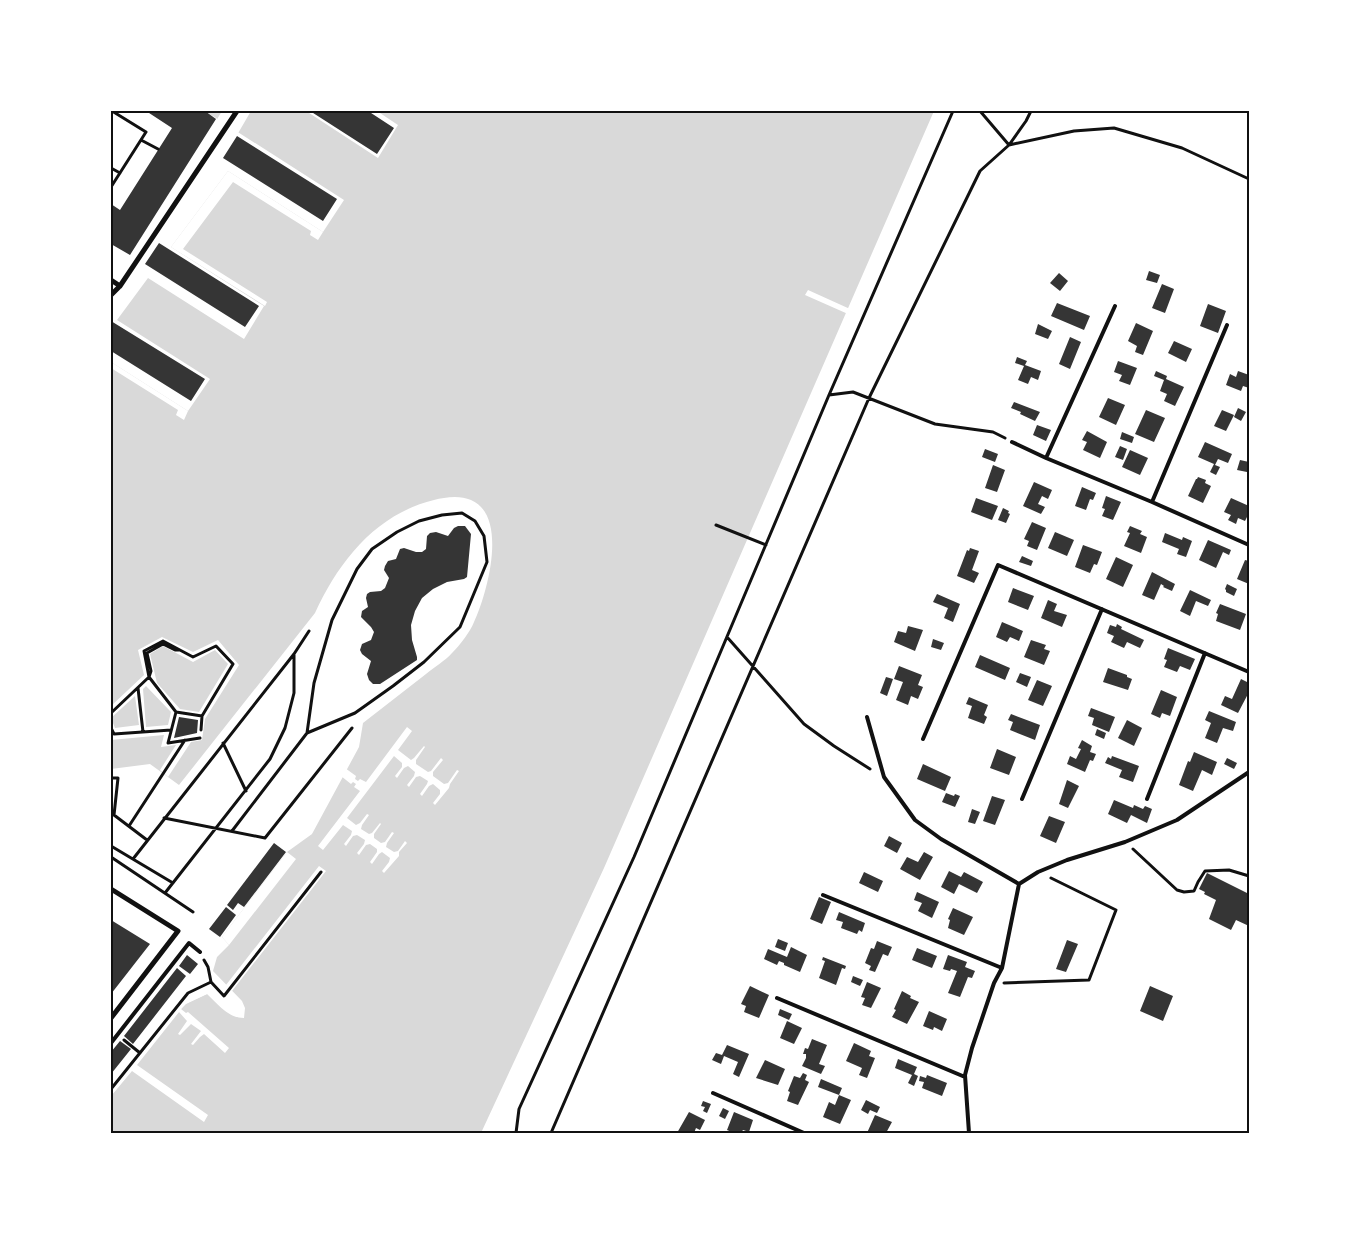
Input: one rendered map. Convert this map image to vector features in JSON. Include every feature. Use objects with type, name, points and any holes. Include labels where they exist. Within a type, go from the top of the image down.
[{"type":"street","points":[[111,295],[120,286],[237,111]]},
{"type":"street","points":[[111,280],[120,286]]},
{"type":"street","points":[[111,888],[178,931],[111,1018]]},
{"type":"lane","points":[[1046,458],[1115,306]]},
{"type":"lane","points":[[1152,502],[1227,325]]},
{"type":"lane","points":[[1012,442],[1249,545]]},
{"type":"lane","points":[[922,739],[998,565],[1249,672]]},
{"type":"lane","points":[[1022,799],[1102,609]]},
{"type":"lane","points":[[1147,799],[1205,653]]},
{"type":"lane","points":[[867,717],[884,777],[915,820],[941,839],[1019,884]]},
{"type":"lane","points":[[970,1133],[965,1076],[972,1048],[994,983],[1002,968],[1019,884],[1038,872],[1067,860],[1125,842],[1177,820],[1249,772]]},
{"type":"lane","points":[[823,895],[1002,968]]},
{"type":"lane","points":[[111,1043],[189,943],[200,952]]},
{"type":"lane","points":[[777,998],[965,1076]]},
{"type":"lane","points":[[713,1093],[804,1133]]},
{"type":"path","points":[[111,188],[146,132],[112,111]]},
{"type":"path","points":[[516,1133],[519,1109],[634,857],[829,395],[953,111]]},
{"type":"path","points":[[980,111],[1009,145]]},
{"type":"path","points":[[551,1133],[869,398],[980,171],[1009,145],[1031,111]]},
{"type":"path","points":[[1009,145],[1074,131],[1114,128],[1182,148],[1249,179]]},
{"type":"path","points":[[141,140],[158,150]]},
{"type":"path","points":[[111,168],[120,173]]},
{"type":"path","points":[[829,395],[853,392],[935,424],[993,432],[1012,442]]},
{"type":"path","points":[[232,831],[307,733],[355,712],[424,662],[460,626],[487,562],[484,536],[475,521],[462,514],[442,515],[419,521],[397,532],[372,549],[357,569],[332,620],[314,683],[307,733]]},
{"type":"path","points":[[716,525],[766,545]]},
{"type":"path","points":[[366,548],[372,549]]},
{"type":"path","points":[[132,859],[294,654],[309,631]]},
{"type":"path","points":[[727,636],[804,724],[834,746],[884,777]]},
{"type":"path","points":[[201,730],[202,716],[233,664],[216,646],[194,657],[163,641],[144,651],[149,677],[176,712],[202,716]]},
{"type":"path","points":[[166,893],[270,759],[285,728],[294,693],[294,654]]},
{"type":"path","points":[[111,713],[149,677]]},
{"type":"path","points":[[138,688],[144,732]]},
{"type":"path","points":[[176,712],[168,743],[200,738]]},
{"type":"path","points":[[111,728],[114,734],[172,730]]},
{"type":"path","points":[[164,818],[265,838],[352,728]]},
{"type":"path","points":[[129,826],[186,740]]},
{"type":"path","points":[[223,744],[246,792]]},
{"type":"path","points":[[111,778],[118,778],[114,815],[147,840]]},
{"type":"path","points":[[1125,842],[1177,890],[1184,892],[1194,891],[1205,871],[1229,870],[1249,876]]},
{"type":"path","points":[[111,846],[173,883]]},
{"type":"path","points":[[111,857],[194,912]]},
{"type":"path","points":[[200,952],[208,967],[211,982],[224,996],[320,872]]},
{"type":"path","points":[[994,983],[1089,980],[1116,910],[1038,872]]},
{"type":"path","points":[[111,1089],[188,993],[211,982]]},
{"type":"path","points":[[118,1035],[140,1053]]},
{"type":"shaded area","points":[[205,111],[306,111],[378,158],[398,125],[377,111],[934,111],[604,868],[481,1133],[111,1133],[111,1096],[185,1004],[207,994],[228,1013],[244,1018],[245,1008],[242,1001],[213,971],[217,957],[229,945],[222,937],[287,852],[312,834],[359,747],[363,723],[446,659],[464,638],[472,626],[479,609],[489,575],[492,556],[492,538],[489,522],[483,509],[467,498],[448,497],[438,499],[413,507],[394,516],[377,528],[348,558],[336,575],[315,613],[179,785],[150,764],[111,769],[111,362],[188,411],[210,379],[117,320],[148,278],[244,339],[264,306],[171,247],[228,171],[323,232],[344,200]]},
{"type":"pier","points":[[222,111],[251,111],[237,135],[216,121]]},
{"type":"pier","points":[[228,171],[323,232],[318,240],[310,235],[311,231],[233,182],[183,249],[267,302],[265,306],[171,247]]},
{"type":"pier","points":[[808,290],[850,309],[848,314],[805,295]]},
{"type":"pier","points":[[111,362],[188,411],[184,420],[176,415],[178,410],[111,368]]},
{"type":"pier","points":[[162,637],[193,652],[218,640],[239,665],[205,719],[202,740],[191,742],[168,777],[160,770],[176,745],[161,747],[164,735],[111,740],[111,718],[111,706],[144,675],[138,650]],"holes":[[[163,646],[193,662],[215,650],[228,664],[199,712],[180,709],[157,683],[150,654]],[[146,686],[171,712],[168,725],[146,727],[143,689]],[[135,696],[139,725],[115,728],[111,718]]]},
{"type":"pier","points":[[407,727],[412,731],[398,750],[411,760],[424,746],[416,760],[416,764],[428,772],[431,771],[441,758],[443,760],[433,772],[433,776],[444,784],[448,783],[457,770],[459,771],[449,788],[435,805],[433,803],[440,794],[440,790],[433,784],[429,786],[422,796],[420,794],[428,781],[420,776],[416,777],[409,787],[407,785],[415,772],[408,766],[404,768],[397,778],[395,776],[402,767],[402,763],[394,756],[347,818],[356,825],[367,814],[369,815],[361,829],[369,834],[380,823],[374,838],[381,843],[385,842],[392,832],[394,833],[386,847],[394,852],[398,851],[405,841],[407,843],[399,852],[399,856],[384,873],[382,871],[390,858],[382,852],[372,864],[370,862],[377,849],[370,844],[366,845],[359,855],[357,853],[365,840],[357,835],[353,836],[346,846],[344,844],[352,831],[343,825],[323,850],[318,846],[360,791],[354,787],[356,784],[353,782],[351,784],[341,776],[345,768],[356,776],[355,779],[358,781],[360,779],[366,782]]},
{"type":"pier","points":[[287,852],[296,859],[229,945],[222,937]]},
{"type":"pier","points":[[319,866],[326,871],[232,991],[226,985]]},
{"type":"pier","points":[[205,992],[207,994],[186,1004],[181,1009],[186,1013],[188,1012],[229,1048],[225,1053],[204,1034],[193,1045],[191,1044],[201,1031],[191,1024],[180,1035],[178,1034],[187,1021],[179,1012],[137,1065],[208,1115],[204,1122],[132,1071],[111,1096],[111,1092],[184,1002]]},
{"type":"building","points":[[146,111],[205,111],[216,119],[130,255],[111,244],[111,204],[120,210],[172,128]]},
{"type":"building","points":[[310,111],[368,111],[394,128],[377,154]]},
{"type":"building","points":[[237,136],[337,199],[323,221],[223,158]]},
{"type":"building","points":[[159,243],[259,306],[245,327],[145,264]]},
{"type":"building","points":[[1149,271],[1160,275],[1157,283],[1146,280]]},
{"type":"building","points":[[1059,273],[1068,281],[1060,291],[1050,283]]},
{"type":"building","points":[[1162,284],[1174,289],[1165,313],[1152,308]]},
{"type":"building","points":[[1057,303],[1090,316],[1084,330],[1051,316]]},
{"type":"building","points":[[1208,304],[1226,311],[1218,333],[1200,326]]},
{"type":"building","points":[[111,321],[205,379],[191,401],[111,351]]},
{"type":"building","points":[[1136,323],[1153,331],[1143,355],[1135,352],[1137,346],[1128,341]]},
{"type":"building","points":[[1038,324],[1052,331],[1048,339],[1035,334]]},
{"type":"building","points":[[1070,337],[1081,342],[1070,369],[1059,364]]},
{"type":"building","points":[[1174,341],[1192,349],[1186,362],[1168,353]]},
{"type":"building","points":[[1017,357],[1027,361],[1025,365],[1041,371],[1038,380],[1031,377],[1028,384],[1018,380],[1024,366],[1015,363]]},
{"type":"building","points":[[1118,361],[1137,368],[1130,385],[1119,381],[1122,375],[1114,372]]},
{"type":"building","points":[[1156,371],[1167,376],[1166,379],[1184,387],[1175,406],[1164,401],[1167,394],[1160,391],[1164,380],[1154,376]]},
{"type":"building","points":[[1238,371],[1249,375],[1249,388],[1243,386],[1241,391],[1226,385],[1230,374],[1236,377]]},
{"type":"building","points":[[1108,398],[1125,405],[1116,425],[1099,417]]},
{"type":"building","points":[[1014,402],[1040,412],[1035,421],[1011,408]]},
{"type":"building","points":[[1238,408],[1246,412],[1241,421],[1234,417]]},
{"type":"building","points":[[1146,410],[1165,418],[1154,442],[1135,434]]},
{"type":"building","points":[[1222,410],[1234,415],[1226,431],[1214,426]]},
{"type":"building","points":[[1037,425],[1051,430],[1046,441],[1033,435]]},
{"type":"building","points":[[1087,431],[1107,442],[1100,458],[1083,450],[1087,442],[1082,440]]},
{"type":"building","points":[[1122,432],[1134,437],[1132,443],[1120,439]]},
{"type":"building","points":[[1205,442],[1232,454],[1228,463],[1218,459],[1215,465],[1220,467],[1216,475],[1210,472],[1214,464],[1198,457]]},
{"type":"building","points":[[1120,446],[1127,449],[1123,460],[1115,457]]},
{"type":"building","points":[[985,449],[998,454],[995,462],[982,457]]},
{"type":"building","points":[[1130,450],[1148,458],[1140,475],[1122,467]]},
{"type":"building","points":[[1240,460],[1249,462],[1247,472],[1237,470]]},
{"type":"building","points":[[993,465],[1005,470],[997,492],[985,488]]},
{"type":"building","points":[[1198,477],[1206,480],[1205,483],[1211,486],[1203,503],[1188,496]]},
{"type":"building","points":[[1034,482],[1052,490],[1048,499],[1042,496],[1038,504],[1045,507],[1041,514],[1023,506]]},
{"type":"building","points":[[1082,487],[1096,493],[1093,500],[1090,499],[1086,510],[1075,506]]},
{"type":"building","points":[[1106,496],[1121,502],[1113,520],[1102,516],[1105,509],[1102,508]]},
{"type":"building","points":[[976,498],[998,506],[992,520],[971,512]]},
{"type":"building","points":[[1231,498],[1249,506],[1249,513],[1245,521],[1238,518],[1236,524],[1228,520],[1231,515],[1224,512]]},
{"type":"building","points":[[1003,508],[1009,511],[1008,513],[1010,514],[1006,523],[998,520]]},
{"type":"building","points":[[1032,522],[1046,528],[1037,550],[1027,546],[1029,541],[1024,539]]},
{"type":"building","points":[[458,526],[465,526],[471,534],[467,577],[447,582],[433,589],[422,598],[415,611],[411,625],[412,640],[417,660],[380,684],[373,684],[367,674],[371,661],[360,650],[362,644],[371,640],[374,632],[361,617],[362,611],[368,607],[367,594],[381,591],[385,588],[389,578],[384,570],[385,566],[388,561],[396,559],[400,549],[404,548],[422,552],[426,549],[427,536],[430,533],[436,532],[448,536]]},
{"type":"building","points":[[1130,526],[1142,531],[1140,534],[1147,537],[1141,553],[1124,546],[1130,533],[1127,532]]},
{"type":"building","points":[[1055,532],[1074,540],[1067,556],[1048,548]]},
{"type":"building","points":[[1165,533],[1182,540],[1183,537],[1192,541],[1186,557],[1177,554],[1179,549],[1162,542]]},
{"type":"building","points":[[1208,540],[1231,550],[1229,555],[1223,552],[1216,568],[1199,560]]},
{"type":"building","points":[[1083,545],[1102,552],[1097,565],[1094,564],[1090,573],[1075,567]]},
{"type":"building","points":[[970,548],[979,551],[972,570],[979,573],[974,583],[957,576],[967,550],[969,551]]},
{"type":"building","points":[[1022,556],[1033,561],[1031,566],[1019,562]]},
{"type":"building","points":[[1116,557],[1133,565],[1123,587],[1106,579]]},
{"type":"building","points":[[1245,560],[1249,561],[1249,584],[1237,579]]},
{"type":"building","points":[[1152,572],[1175,584],[1172,591],[1161,584],[1154,600],[1142,595]]},
{"type":"building","points":[[1227,584],[1237,589],[1234,596],[1226,592]]},
{"type":"building","points":[[1013,588],[1034,596],[1028,610],[1008,602]]},
{"type":"building","points":[[1190,590],[1211,600],[1208,606],[1196,601],[1190,616],[1180,611]]},
{"type":"building","points":[[937,594],[960,604],[953,622],[944,618],[948,608],[933,602]]},
{"type":"building","points":[[1048,600],[1057,604],[1054,611],[1067,615],[1062,627],[1041,618]]},
{"type":"building","points":[[1220,604],[1246,614],[1240,630],[1216,621],[1218,614],[1216,613]]},
{"type":"building","points":[[1002,622],[1023,631],[1019,641],[1010,637],[1007,642],[996,637]]},
{"type":"building","points":[[1117,624],[1122,627],[1121,629],[1144,640],[1140,648],[1127,642],[1124,648],[1111,642],[1114,636],[1107,633],[1110,625],[1116,627]]},
{"type":"building","points":[[908,626],[923,630],[915,651],[894,642],[898,631],[906,633]]},
{"type":"building","points":[[933,639],[944,643],[941,650],[931,647]]},
{"type":"building","points":[[1031,640],[1046,645],[1044,649],[1050,651],[1044,665],[1024,657]]},
{"type":"building","points":[[1168,648],[1195,659],[1190,670],[1180,666],[1177,672],[1164,667],[1167,660],[1164,659]]},
{"type":"building","points":[[980,655],[1010,668],[1005,680],[975,667]]},
{"type":"building","points":[[899,666],[922,675],[918,685],[923,687],[918,699],[911,696],[908,705],[896,700],[903,682],[894,679]]},
{"type":"building","points":[[1108,668],[1127,675],[1127,677],[1132,679],[1128,690],[1103,682]]},
{"type":"building","points":[[1020,673],[1031,677],[1027,687],[1016,682]]},
{"type":"building","points":[[886,677],[893,679],[887,696],[880,693]]},
{"type":"building","points":[[1241,679],[1249,683],[1249,692],[1238,713],[1221,705],[1225,696],[1232,699]]},
{"type":"building","points":[[1037,680],[1052,686],[1043,706],[1028,700]]},
{"type":"building","points":[[1161,690],[1177,697],[1170,716],[1162,713],[1160,718],[1151,714]]},
{"type":"building","points":[[969,697],[988,705],[984,715],[987,717],[984,724],[968,718],[972,706],[966,704]]},
{"type":"building","points":[[1091,708],[1115,717],[1109,732],[1092,725],[1094,718],[1088,716]]},
{"type":"building","points":[[1209,711],[1236,722],[1233,731],[1223,728],[1217,743],[1205,738],[1211,723],[1205,720]]},
{"type":"building","points":[[1011,714],[1040,725],[1035,740],[1010,730],[1013,722],[1008,720]]},
{"type":"building","points":[[179,717],[198,720],[197,733],[174,738]]},
{"type":"building","points":[[1127,720],[1142,728],[1134,746],[1118,738]]},
{"type":"building","points":[[1097,729],[1106,733],[1104,739],[1095,735]]},
{"type":"building","points":[[1082,740],[1092,746],[1090,752],[1096,754],[1093,761],[1090,760],[1085,772],[1067,764],[1070,756],[1076,759],[1081,749],[1078,748]]},
{"type":"building","points":[[997,749],[1016,757],[1009,775],[990,768]]},
{"type":"building","points":[[1194,752],[1217,762],[1212,775],[1202,770],[1193,791],[1179,785],[1188,761],[1190,762]]},
{"type":"building","points":[[1112,756],[1139,766],[1133,782],[1119,777],[1122,770],[1105,763],[1108,757],[1111,759]]},
{"type":"building","points":[[1227,758],[1237,763],[1234,769],[1224,764]]},
{"type":"building","points":[[923,764],[951,777],[945,791],[917,779]]},
{"type":"building","points":[[1067,780],[1079,786],[1068,808],[1059,804]]},
{"type":"building","points":[[946,793],[960,796],[955,807],[942,802]]},
{"type":"building","points":[[992,796],[1005,800],[995,825],[983,821]]},
{"type":"building","points":[[1114,800],[1133,808],[1134,805],[1143,809],[1145,806],[1152,809],[1147,823],[1131,815],[1127,823],[1108,814]]},
{"type":"building","points":[[972,809],[980,812],[975,824],[968,822]]},
{"type":"building","points":[[1049,816],[1065,822],[1056,843],[1040,836]]},
{"type":"building","points":[[889,836],[902,843],[897,853],[884,846]]},
{"type":"building","points":[[274,843],[286,852],[244,907],[238,903],[233,910],[227,905]]},
{"type":"building","points":[[924,852],[933,857],[920,880],[900,869],[907,857],[918,862]]},
{"type":"building","points":[[949,871],[961,877],[964,872],[983,882],[977,893],[959,884],[954,894],[941,887]]},
{"type":"building","points":[[864,872],[883,881],[878,892],[859,883]]},
{"type":"building","points":[[1207,873],[1249,894],[1249,926],[1236,920],[1231,930],[1209,919],[1216,900],[1199,889]]},
{"type":"building","points":[[917,892],[939,902],[932,918],[918,911],[922,903],[914,900]]},
{"type":"building","points":[[819,897],[831,902],[822,924],[810,919]]},
{"type":"building","points":[[226,907],[236,915],[220,937],[209,929]]},
{"type":"building","points":[[953,908],[973,917],[964,935],[948,928],[950,920],[948,919]]},
{"type":"building","points":[[839,912],[865,923],[862,932],[859,930],[857,934],[841,928],[843,922],[836,920]]},
{"type":"building","points":[[111,920],[150,944],[111,994]]},
{"type":"building","points":[[778,939],[788,943],[785,951],[775,947]]},
{"type":"building","points":[[1067,940],[1078,944],[1066,972],[1056,969]]},
{"type":"building","points":[[877,941],[892,947],[888,956],[883,954],[875,972],[869,970],[871,966],[865,963],[871,948],[874,949]]},
{"type":"building","points":[[791,947],[807,955],[800,972],[779,961],[777,965],[764,959],[768,949],[787,957]]},
{"type":"building","points":[[917,948],[937,956],[932,968],[912,960]]},
{"type":"building","points":[[187,955],[198,964],[190,974],[179,966]]},
{"type":"building","points":[[948,955],[967,962],[965,967],[975,971],[972,978],[968,977],[960,997],[948,993],[957,971],[943,969]]},
{"type":"building","points":[[823,957],[846,966],[845,969],[842,968],[836,985],[819,978],[825,961],[822,960]]},
{"type":"building","points":[[177,968],[186,976],[133,1044],[124,1036]]},
{"type":"building","points":[[853,976],[863,980],[860,986],[851,982]]},
{"type":"building","points":[[867,982],[881,988],[871,1008],[862,1005],[865,998],[861,997]]},
{"type":"building","points":[[750,986],[769,995],[759,1018],[744,1012],[746,1006],[741,1004]]},
{"type":"building","points":[[1150,986],[1173,996],[1163,1021],[1140,1011]]},
{"type":"building","points":[[902,991],[911,996],[910,998],[919,1002],[907,1024],[892,1017]]},
{"type":"building","points":[[780,1009],[792,1014],[789,1020],[778,1015]]},
{"type":"building","points":[[929,1011],[947,1019],[942,1031],[934,1027],[933,1030],[923,1026]]},
{"type":"building","points":[[787,1021],[802,1028],[794,1044],[780,1038]]},
{"type":"building","points":[[812,1039],[827,1045],[819,1064],[825,1066],[821,1074],[802,1066],[806,1058],[806,1054],[803,1054],[805,1048],[808,1049]]},
{"type":"building","points":[[120,1041],[131,1049],[111,1074],[111,1052]]},
{"type":"building","points":[[854,1043],[871,1051],[869,1056],[875,1058],[867,1078],[859,1075],[862,1068],[846,1061]]},
{"type":"building","points":[[727,1045],[749,1054],[739,1077],[733,1074],[738,1062],[724,1056],[721,1064],[712,1060],[716,1053],[722,1055]]},
{"type":"building","points":[[898,1059],[917,1067],[914,1074],[918,1076],[914,1086],[908,1083],[912,1075],[895,1068]]},
{"type":"building","points":[[765,1060],[785,1069],[778,1085],[756,1078]]},
{"type":"building","points":[[803,1073],[807,1075],[805,1080],[809,1082],[798,1105],[787,1101],[790,1092],[788,1091],[794,1076],[800,1078]]},
{"type":"building","points":[[927,1075],[947,1083],[942,1096],[922,1088],[924,1082],[919,1081],[920,1076],[926,1078]]},
{"type":"building","points":[[821,1079],[842,1088],[839,1095],[818,1087]]},
{"type":"building","points":[[839,1095],[851,1100],[840,1124],[823,1117],[829,1102],[835,1105]]},
{"type":"building","points":[[866,1100],[880,1107],[877,1113],[870,1110],[868,1114],[861,1110]]},
{"type":"building","points":[[703,1101],[711,1104],[707,1113],[703,1111],[705,1107],[701,1106]]},
{"type":"building","points":[[723,1108],[729,1111],[725,1119],[719,1116]]},
{"type":"building","points":[[689,1112],[705,1120],[700,1130],[696,1128],[694,1133],[677,1133]]},
{"type":"building","points":[[734,1112],[753,1120],[749,1132],[743,1130],[741,1133],[734,1133],[727,1130]]},
{"type":"building","points":[[875,1115],[892,1122],[886,1133],[867,1133]]}]
